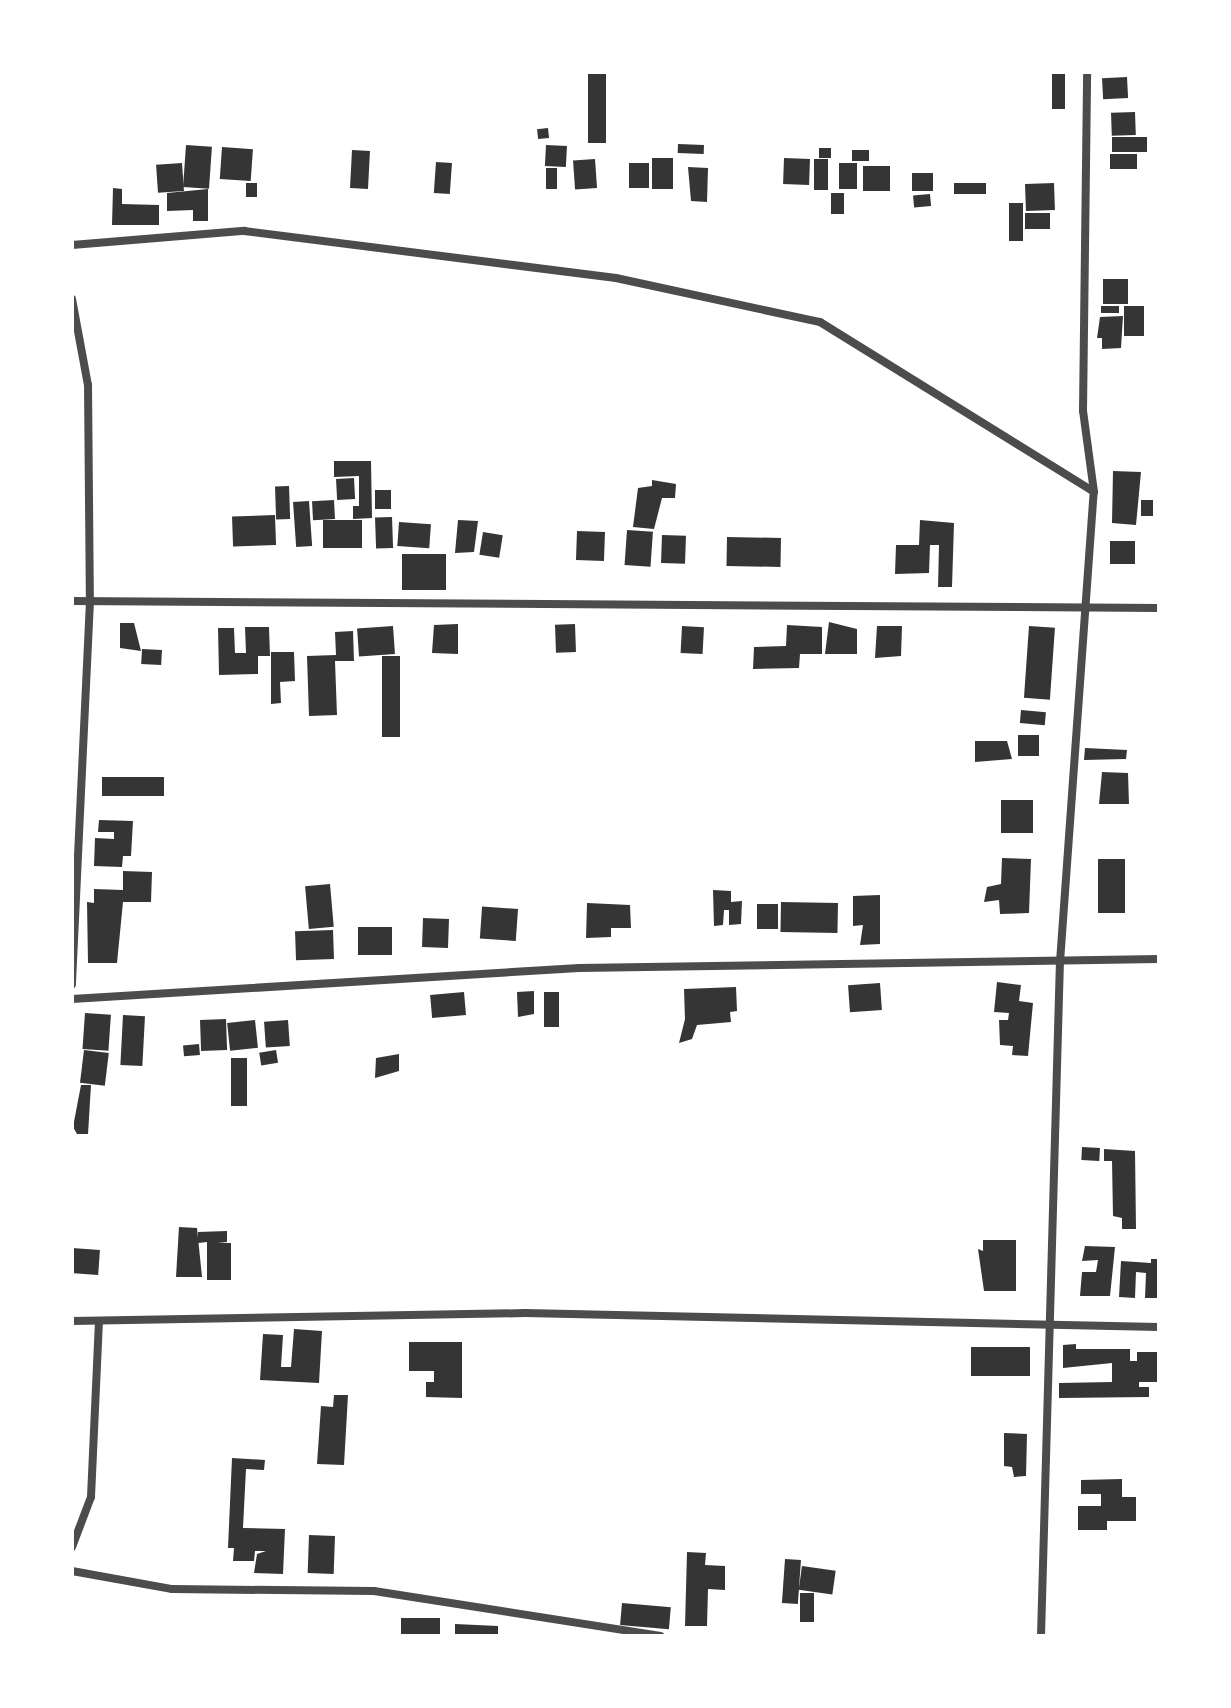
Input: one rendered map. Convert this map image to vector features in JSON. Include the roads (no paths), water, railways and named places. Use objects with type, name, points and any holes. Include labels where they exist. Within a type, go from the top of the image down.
[{"type":"street","points":[[1041,1636],[1060,962],[1083,609],[1094,492],[1083,411],[1087,72]]},
{"type":"street","points":[[72,245],[244,231],[616,278],[820,322],[1094,492]]},
{"type":"street","points":[[72,299],[88,385],[90,601],[72,985]]},
{"type":"street","points":[[72,601],[1159,608]]},
{"type":"street","points":[[72,999],[579,968],[1159,959]]},
{"type":"street","points":[[72,1321],[99,1324],[525,1313],[1159,1327]]},
{"type":"street","points":[[72,1547],[91,1497],[99,1324]]},
{"type":"street","points":[[72,1571],[172,1589],[374,1591],[660,1636]]}]
